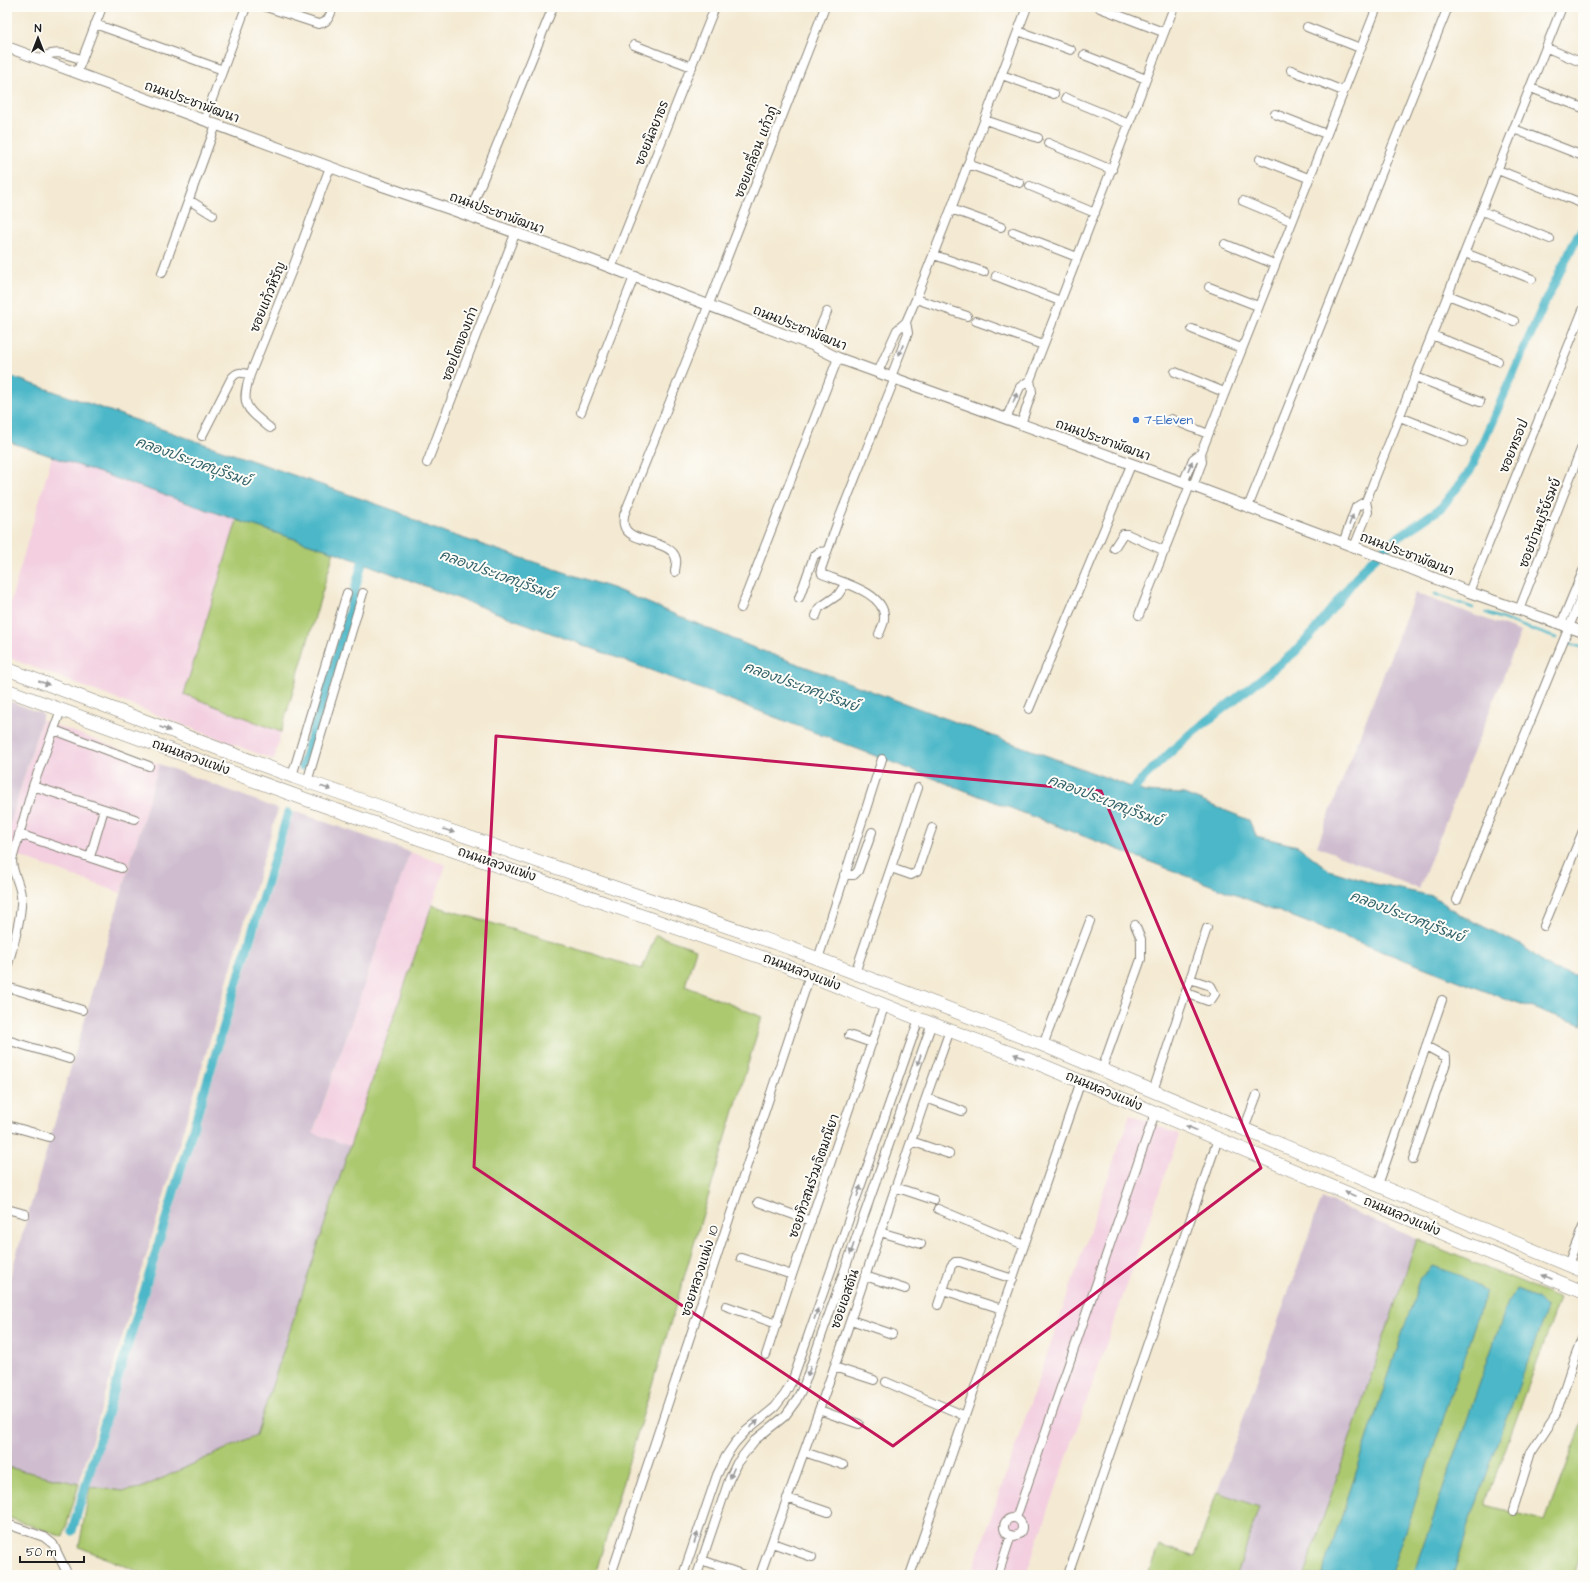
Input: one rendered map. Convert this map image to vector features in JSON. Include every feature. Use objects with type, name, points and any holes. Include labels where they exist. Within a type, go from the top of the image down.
[{"type":"main road","name":"ถนนหลวงแพ่ง","points":[[7,669],[307,782],[818,958],[1102,1069],[1583,1271]]},
{"type":"main road","name":"ถนนหลวงแพ่ง","points":[[7,690],[306,799],[784,965],[1081,1081],[1583,1292]]},
{"type":"main road","points":[[784,965],[790,948]]},
{"type":"main road","points":[[1037,1063],[1043,1045]]},
{"type":"street","points":[[77,73],[102,7]]},
{"type":"street","points":[[204,121],[246,7]]},
{"type":"street","points":[[266,7],[318,24],[323,24],[328,20],[333,7]]},
{"type":"street","points":[[468,216],[553,7]]},
{"type":"street","name":"ซอยนิลยาธร","points":[[611,268],[715,7]]},
{"type":"street","name":"ซอยเคลื่อน แก้วภู่","points":[[675,572],[676,560],[673,553],[666,548],[627,531],[624,525],[624,515],[709,305],[825,7]]},
{"type":"street","points":[[878,372],[897,330],[906,322],[934,255],[1027,7]]},
{"type":"street","points":[[1021,424],[1032,392],[1030,380],[1042,345],[1112,170],[1163,32],[1174,7]]},
{"type":"street","points":[[1139,615],[1166,551],[1189,485],[1202,462],[1201,453],[1224,392],[1377,7]]},
{"type":"street","points":[[1248,507],[1448,7]]},
{"type":"street","points":[[1354,547],[1368,512],[1366,501],[1562,7]]},
{"type":"street","points":[[1100,8],[1163,32]]},
{"type":"street","points":[[95,24],[223,70]]},
{"type":"street","points":[[1307,27],[1360,48]]},
{"type":"street","points":[[1018,31],[1071,50]]},
{"type":"street","points":[[634,45],[692,67]]},
{"type":"street","name":"ถนนประชาพัฒนา","points":[[7,47],[204,121],[611,268],[812,345],[838,358],[1189,485],[1389,560],[1469,592],[1583,632]]},
{"type":"street","points":[[1547,48],[1583,63]]},
{"type":"street","points":[[39,59],[52,53],[59,52],[81,60]]},
{"type":"street","points":[[1084,55],[1146,79]]},
{"type":"street","points":[[1291,70],[1343,91]]},
{"type":"street","points":[[1002,75],[1054,94]]},
{"type":"street","points":[[1531,88],[1583,108]]},
{"type":"street","points":[[1066,98],[1129,124]]},
{"type":"street","points":[[1275,114],[1326,134]]},
{"type":"street","points":[[985,120],[1038,138]]},
{"type":"street","points":[[162,273],[216,125]]},
{"type":"street","points":[[1514,129],[1583,156]]},
{"type":"street","points":[[1048,143],[1112,170]]},
{"type":"street","points":[[1260,159],[1308,178]]},
{"type":"street","points":[[968,164],[1020,183]]},
{"type":"street","name":"ซอยแก้วหิรัญ","points":[[270,428],[252,412],[245,401],[245,390],[330,167]]},
{"type":"street","points":[[1498,170],[1581,203]]},
{"type":"street","points":[[1030,186],[1094,213]]},
{"type":"street","points":[[189,200],[213,215]]},
{"type":"street","points":[[1243,201],[1291,221]]},
{"type":"street","points":[[951,209],[1001,227]]},
{"type":"street","points":[[1482,211],[1550,238]]},
{"type":"street","points":[[1013,232],[1077,257]]},
{"type":"street","name":"ซอยโตของเก่า","points":[[427,463],[515,234]]},
{"type":"street","points":[[1225,244],[1274,264]]},
{"type":"street","points":[[1465,253],[1532,279]]},
{"type":"street","points":[[934,255],[984,272]]},
{"type":"street","points":[[996,276],[1060,301]]},
{"type":"street","points":[[581,412],[634,277]]},
{"type":"street","points":[[1209,287],[1258,306]]},
{"type":"street","points":[[1448,295],[1514,320]]},
{"type":"street","points":[[916,299],[967,316]]},
{"type":"street","name":"ซอยทรอป","points":[[1469,592],[1583,310]]},
{"type":"street","points":[[812,345],[827,312]]},
{"type":"street","points":[[976,321],[1042,345]]},
{"type":"street","points":[[879,634],[884,619],[880,604],[869,594],[822,574],[822,565],[893,378],[908,333],[906,322]]},
{"type":"street","points":[[1192,329],[1241,348]]},
{"type":"street","points":[[1432,335],[1498,361]]},
{"type":"street","points":[[741,608],[838,358]]},
{"type":"street","points":[[202,436],[231,379],[236,373],[240,372],[250,375]]},
{"type":"street","points":[[1175,372],[1224,392]]},
{"type":"street","points":[[1416,377],[1480,402]]},
{"type":"street","points":[[1006,419],[1020,387],[1030,380]]},
{"type":"street","points":[[1400,417],[1462,442]]},
{"type":"street","points":[[1171,420],[1208,434]]},
{"type":"street","name":"ซอยบ้านบุรีย์รมย์","points":[[1519,610],[1583,444]]},
{"type":"street","points":[[1029,709],[1131,465]]},
{"type":"street","points":[[1342,543],[1356,507],[1366,501]]},
{"type":"street","points":[[1114,548],[1123,534],[1127,534],[1166,551]]},
{"type":"street","points":[[799,598],[814,556],[819,552],[827,551]]},
{"type":"street","points":[[1457,900],[1565,626],[1583,571]]},
{"type":"street","points":[[816,616],[819,608],[830,599],[838,595],[846,583]]},
{"type":"street","points":[[292,776],[347,593]]},
{"type":"street","points":[[307,782],[363,593]]},
{"type":"street","points":[[1565,626],[1583,593]]},
{"type":"street","points":[[7,968],[21,903],[20,891],[12,864],[33,786],[61,710]]},
{"type":"street","points":[[54,730],[149,766]]},
{"type":"street","points":[[818,958],[882,759]]},
{"type":"street","points":[[33,786],[135,818]]},
{"type":"street","points":[[855,973],[918,788]]},
{"type":"street","points":[[90,857],[104,809]]},
{"type":"street","points":[[891,868],[911,875],[917,872],[932,828]]},
{"type":"street","points":[[1544,926],[1583,831]]},
{"type":"street","points":[[844,875],[854,875],[858,871],[872,832]]},
{"type":"street","points":[[19,834],[121,868]]},
{"type":"street","points":[[1043,1045],[1090,921]]},
{"type":"street","points":[[1102,1069],[1141,959],[1141,939],[1135,925]]},
{"type":"street","points":[[1153,1091],[1207,928]]},
{"type":"street","name":"ซอยหลวงแพ่ง 10","points":[[611,1575],[810,975]]},
{"type":"street","points":[[1186,993],[1208,1001],[1212,1000],[1215,994],[1211,986],[1190,979]]},
{"type":"street","points":[[7,987],[82,1010]]},
{"type":"street","points":[[1378,1185],[1442,1000]]},
{"type":"street","name":"ซอยทิวสนร่วมจิตมณียา","points":[[766,1355],[885,1004]]},
{"type":"street","points":[[683,1575],[726,1456],[746,1431],[776,1407],[793,1379],[898,1079],[926,1021]]},
{"type":"street","points":[[698,1575],[737,1463],[755,1440],[785,1416],[796,1401],[804,1385],[910,1084],[926,1021]]},
{"type":"street","name":"ซอยเอสตัน","points":[[760,1575],[851,1320],[950,1030]]},
{"type":"street","points":[[849,1035],[872,1043]]},
{"type":"street","points":[[7,1040],[69,1060]]},
{"type":"street","points":[[1413,1159],[1446,1063],[1446,1057],[1426,1046]]},
{"type":"street","points":[[898,1079],[910,1084]]},
{"type":"street","points":[[910,1575],[1081,1081]]},
{"type":"street","points":[[1244,1129],[1257,1095]]},
{"type":"street","points":[[926,1098],[962,1111]]},
{"type":"street","points":[[1016,1518],[1155,1113]]},
{"type":"street","points":[[7,1125],[49,1138]]},
{"type":"street","points":[[1068,1575],[1218,1139]]},
{"type":"street","points":[[911,1142],[949,1154]]},
{"type":"street","points":[[896,1187],[934,1200]]},
{"type":"street","points":[[758,1202],[811,1221]]},
{"type":"street","points":[[7,1209],[25,1214]]},
{"type":"street","points":[[938,1210],[1024,1245]]},
{"type":"street","points":[[1568,1264],[1583,1227]]},
{"type":"street","points":[[880,1232],[921,1244]]},
{"type":"street","points":[[741,1258],[792,1275]]},
{"type":"street","points":[[938,1305],[951,1266],[955,1262],[960,1262],[1013,1279]]},
{"type":"street","points":[[865,1276],[905,1289]]},
{"type":"street","points":[[943,1290],[1002,1309]]},
{"type":"street","points":[[726,1306],[777,1324]]},
{"type":"street","points":[[851,1320],[892,1334]]},
{"type":"street","points":[[1513,1511],[1531,1452],[1556,1414],[1583,1336]]},
{"type":"street","points":[[834,1367],[874,1380]]},
{"type":"street","points":[[886,1382],[965,1416]]},
{"type":"street","points":[[819,1410],[859,1424]]},
{"type":"street","points":[[804,1452],[843,1465]]},
{"type":"street","points":[[788,1498],[828,1512]]},
{"type":"street","points":[[1016,1518],[1021,1522],[1022,1528],[1017,1534],[1012,1535],[1007,1532],[1005,1524],[1008,1520],[1016,1518]]},
{"type":"street","points":[[7,1524],[44,1537],[53,1544],[68,1575]]},
{"type":"street","points":[[998,1575],[1012,1535]]},
{"type":"street","points":[[772,1543],[812,1557]]},
{"type":"street","points":[[702,1560],[744,1575]]},
{"type":"highlighted area","points":[[496,736],[1101,791],[1261,1168],[893,1446],[474,1167]]},
{"type":"shaded area","points":[[52,456],[237,520],[184,694],[281,732],[274,760],[7,657],[7,614]]},
{"type":"shaded area","points":[[1415,593],[1521,632],[1419,889],[1317,846]]},
{"type":"shaded area","points":[[7,700],[43,714],[7,834]]},
{"type":"shaded area","points":[[42,720],[159,764],[121,893],[7,852],[7,834]]},
{"type":"shaded area","points":[[159,764],[278,809],[79,1484],[7,1467],[7,1287]]},
{"type":"shaded area","points":[[294,811],[410,852],[313,1133],[350,1146],[256,1435],[141,1488],[124,1491],[90,1487]]},
{"type":"shaded area","points":[[410,852],[446,865],[350,1146],[313,1134]]},
{"type":"shaded area","points":[[1130,1114],[1179,1135],[1026,1575],[971,1575]]},
{"type":"shaded area","points":[[1322,1198],[1417,1239],[1304,1575],[1237,1575],[1259,1507],[1217,1492]]},
{"type":"green space","points":[[237,520],[334,552],[281,732],[184,694]]},
{"type":"green space","points":[[432,905],[642,969],[656,935],[696,949],[685,986],[762,1017],[595,1575],[147,1575],[79,1547],[90,1487],[124,1491],[141,1488],[256,1435],[350,1146]]},
{"type":"green space","points":[[1417,1239],[1560,1299],[1485,1505],[1545,1521],[1583,1419],[1583,1544],[1573,1575],[1304,1575]]},
{"type":"green space","points":[[7,1467],[79,1484],[63,1537],[7,1517]]},
{"type":"green space","points":[[1217,1492],[1259,1507],[1237,1575],[1148,1575],[1159,1545],[1195,1557]]},
{"type":"water","name":"คลองประเวศบุรีรมย์","points":[[7,375],[399,512],[423,525],[615,589],[752,647],[1145,792],[1184,794],[1249,820],[1256,836],[1298,846],[1329,870],[1375,884],[1433,896],[1462,916],[1523,946],[1553,970],[1583,977],[1583,1025],[1498,996],[733,701],[334,552],[7,441]]},
{"type":"water","points":[[1433,1266],[1462,1276],[1486,1291],[1391,1575],[1322,1575],[1421,1277]]},
{"type":"water","points":[[1516,1290],[1537,1298],[1547,1308],[1477,1501],[1453,1575],[1413,1575],[1508,1302]]},
{"type":"waterway","name":"คลองประเวศบุรีรมย์","points":[[1127,798],[1145,776],[1187,737],[1295,652],[1311,635],[1363,569],[1394,540],[1441,508],[1470,471],[1544,304],[1578,235],[1583,229]]},
{"type":"waterway","points":[[302,766],[339,649],[365,552]]},
{"type":"waterway","points":[[1435,594],[1473,608]]},
{"type":"waterway","points":[[1486,613],[1556,638]]},
{"type":"waterway","points":[[1569,643],[1583,648]]},
{"type":"waterway","points":[[72,1531],[288,813]]},
{"type":"place","name":"7-Eleven","points":[[1136,420]]}]
